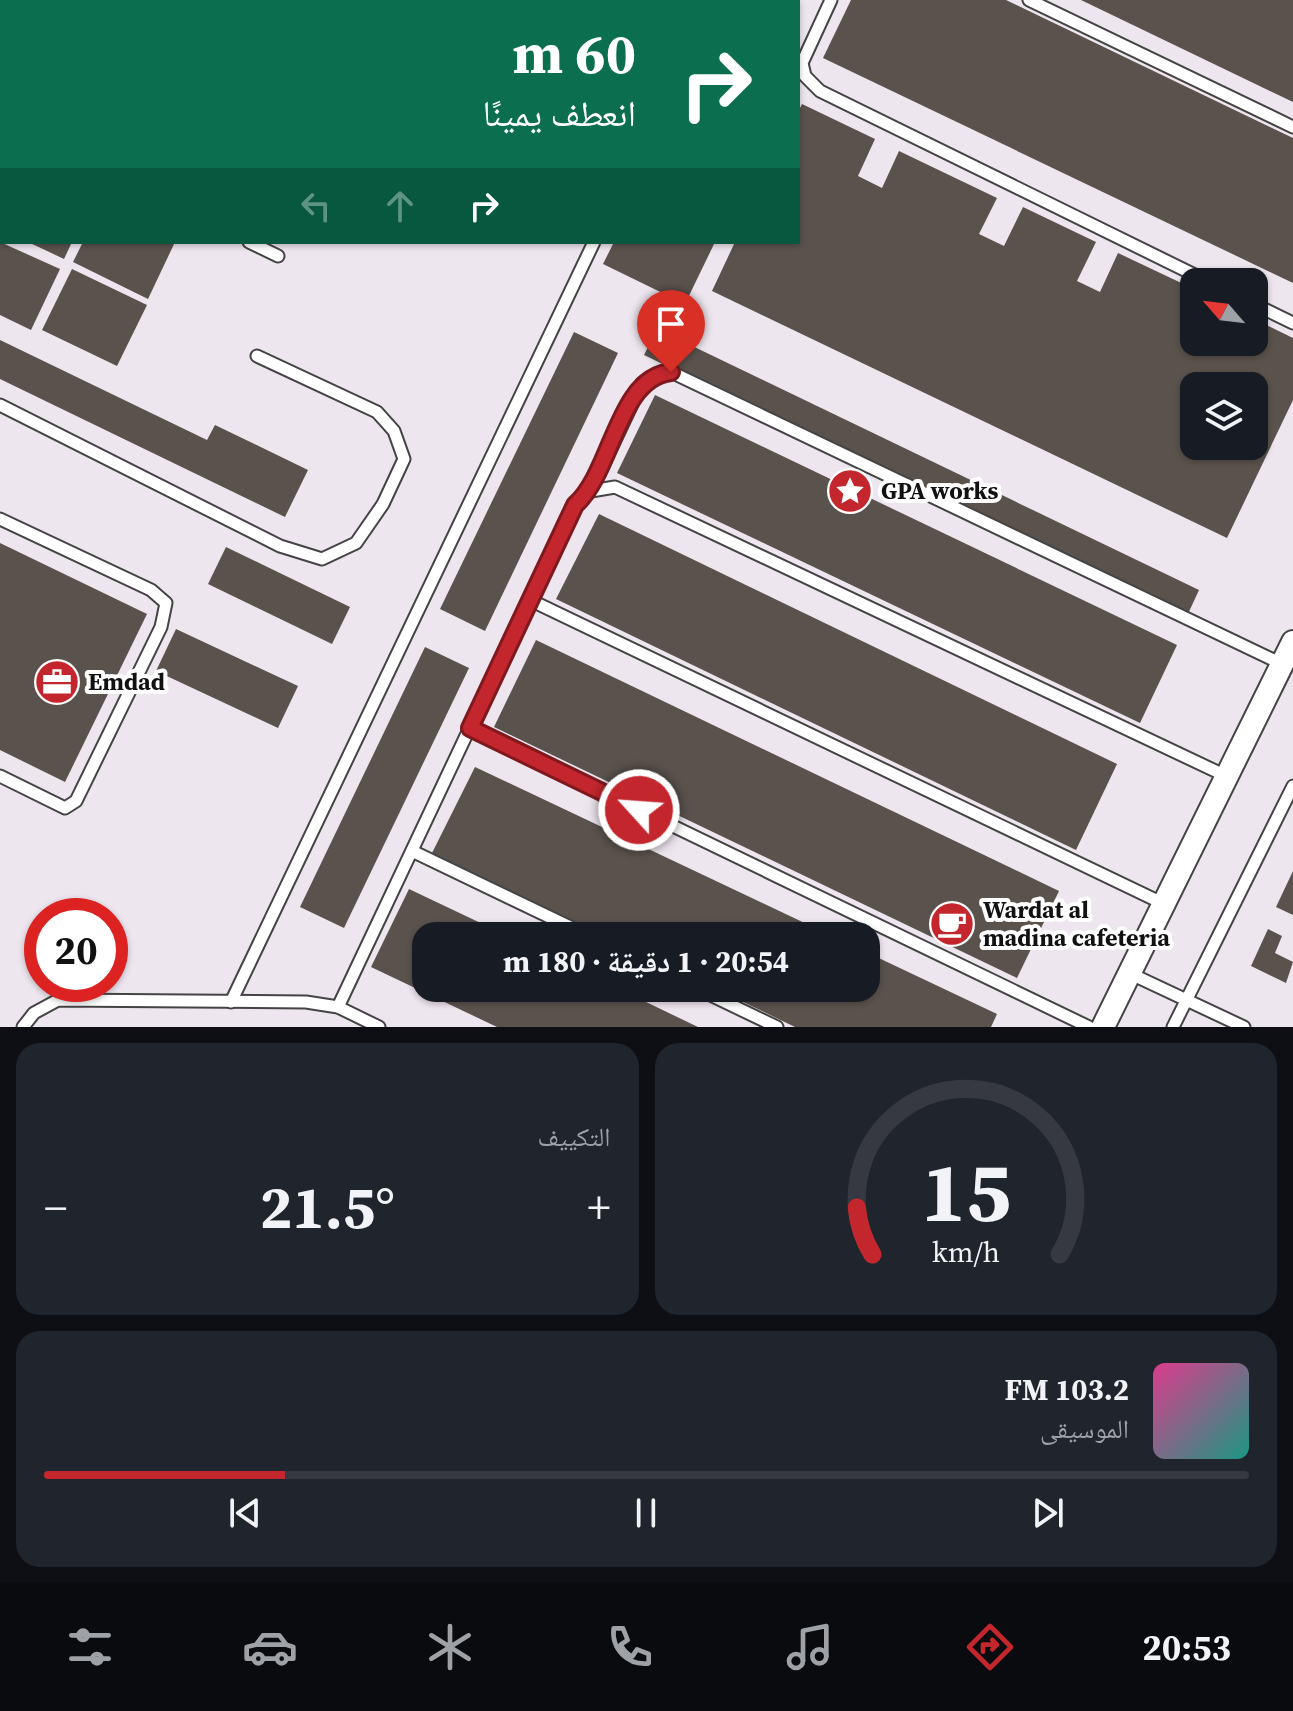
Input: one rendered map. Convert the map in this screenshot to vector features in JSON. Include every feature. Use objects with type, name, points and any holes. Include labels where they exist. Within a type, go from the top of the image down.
[{"type":"street","points":[[1103,1027],[1293,642]]},
{"type":"lane","points":[[831,0],[802,63],[805,76],[820,91],[1180,268]]},
{"type":"lane","points":[[1029,0],[1293,127]]},
{"type":"lane","points":[[253,244],[278,256]]},
{"type":"lane","points":[[231,1002],[593,244]]},
{"type":"lane","points":[[1268,311],[1293,323]]},
{"type":"lane","points":[[0,405],[280,546],[322,559],[356,543],[383,504],[404,459],[394,431],[377,412],[257,356]]},
{"type":"lane","points":[[338,1007],[575,505],[591,491],[642,383],[656,374],[671,372],[1282,664]]},
{"type":"lane","points":[[591,491],[615,487],[1226,776]]},
{"type":"lane","points":[[0,519],[151,590],[166,603],[161,627],[76,801],[65,808],[0,776]]},
{"type":"lane","points":[[530,600],[1162,903]]},
{"type":"lane","points":[[470,728],[1089,1027]]},
{"type":"lane","points":[[1173,1027],[1293,786]]},
{"type":"lane","points":[[412,851],[560,922]]},
{"type":"lane","points":[[1128,973],[1244,1027]]},
{"type":"lane","points":[[23,1027],[34,1013],[58,1000],[306,1002],[338,1007],[379,1027]]},
{"type":"lane","points":[[725,1002],[777,1027]]},
{"type":"shaded area","points":[[800,0],[1293,0],[1293,1027],[0,1027],[0,244],[800,244]]},
{"type":"building","points":[[851,0],[1006,0],[1293,138],[1293,283],[1268,271],[1268,268],[1262,268],[823,58]]},
{"type":"building","points":[[1081,0],[1293,0],[1293,102]]},
{"type":"building","points":[[802,104],[875,139],[858,176],[882,188],[899,151],[997,198],[979,234],[1004,246],[1023,207],[1096,242],[1077,281],[1100,292],[1118,253],[1180,282],[1180,356],[1268,356],[1268,326],[1293,338],[1293,400],[1268,452],[1268,372],[1180,372],[1180,460],[1264,460],[1227,538],[712,291],[734,244],[800,244]]},
{"type":"building","points":[[0,244],[60,269],[31,330],[0,315]]},
{"type":"building","points":[[32,244],[71,244],[64,259]]},
{"type":"building","points":[[82,244],[174,244],[148,299],[73,262]]},
{"type":"building","points":[[613,244],[714,244],[685,304],[603,264]]},
{"type":"building","points":[[72,269],[147,305],[117,366],[42,330]]},
{"type":"building","points":[[657,329],[1199,590],[1187,616],[644,355]]},
{"type":"building","points":[[574,332],[618,353],[485,631],[440,609]]},
{"type":"building","points":[[0,340],[207,440],[215,425],[308,470],[285,517],[0,379]]},
{"type":"building","points":[[655,395],[1177,645],[1140,723],[617,473]]},
{"type":"building","points":[[599,514],[1117,764],[1076,850],[556,599]]},
{"type":"building","name":"Emdad","points":[[0,543],[147,614],[65,782],[0,750]]},
{"type":"building","points":[[226,547],[350,607],[332,644],[208,584]]},
{"type":"building","points":[[176,629],[298,686],[278,728],[156,671]]},
{"type":"building","points":[[536,640],[1059,891],[1017,978],[494,727]]},
{"type":"building","points":[[425,647],[469,668],[344,928],[300,907]]},
{"type":"building","points":[[475,767],[802,922],[576,922],[432,853]]},
{"type":"building","points":[[1293,871],[1293,915],[1276,907]]},
{"type":"building","points":[[409,889],[479,922],[412,922],[412,987],[371,967]]},
{"type":"building","points":[[1268,929],[1282,936],[1275,953],[1293,962],[1286,983],[1251,966]]},
{"type":"building","points":[[880,959],[997,1014],[991,1027],[795,1027],[743,1002],[880,1002]]},
{"type":"building","points":[[444,1002],[646,1002],[698,1027],[497,1027]]},
{"type":"place","name":"GPA works","points":[[850,491]]},
{"type":"place","name":"Emdad","points":[[57,682]]},
{"type":"place","name":"Wardat al madina cafeteria","points":[[952,924]]},
{"type":"route","points":[[639,810],[470,728],[575,505],[591,491],[632,400],[642,383],[656,374],[671,372]]}]
